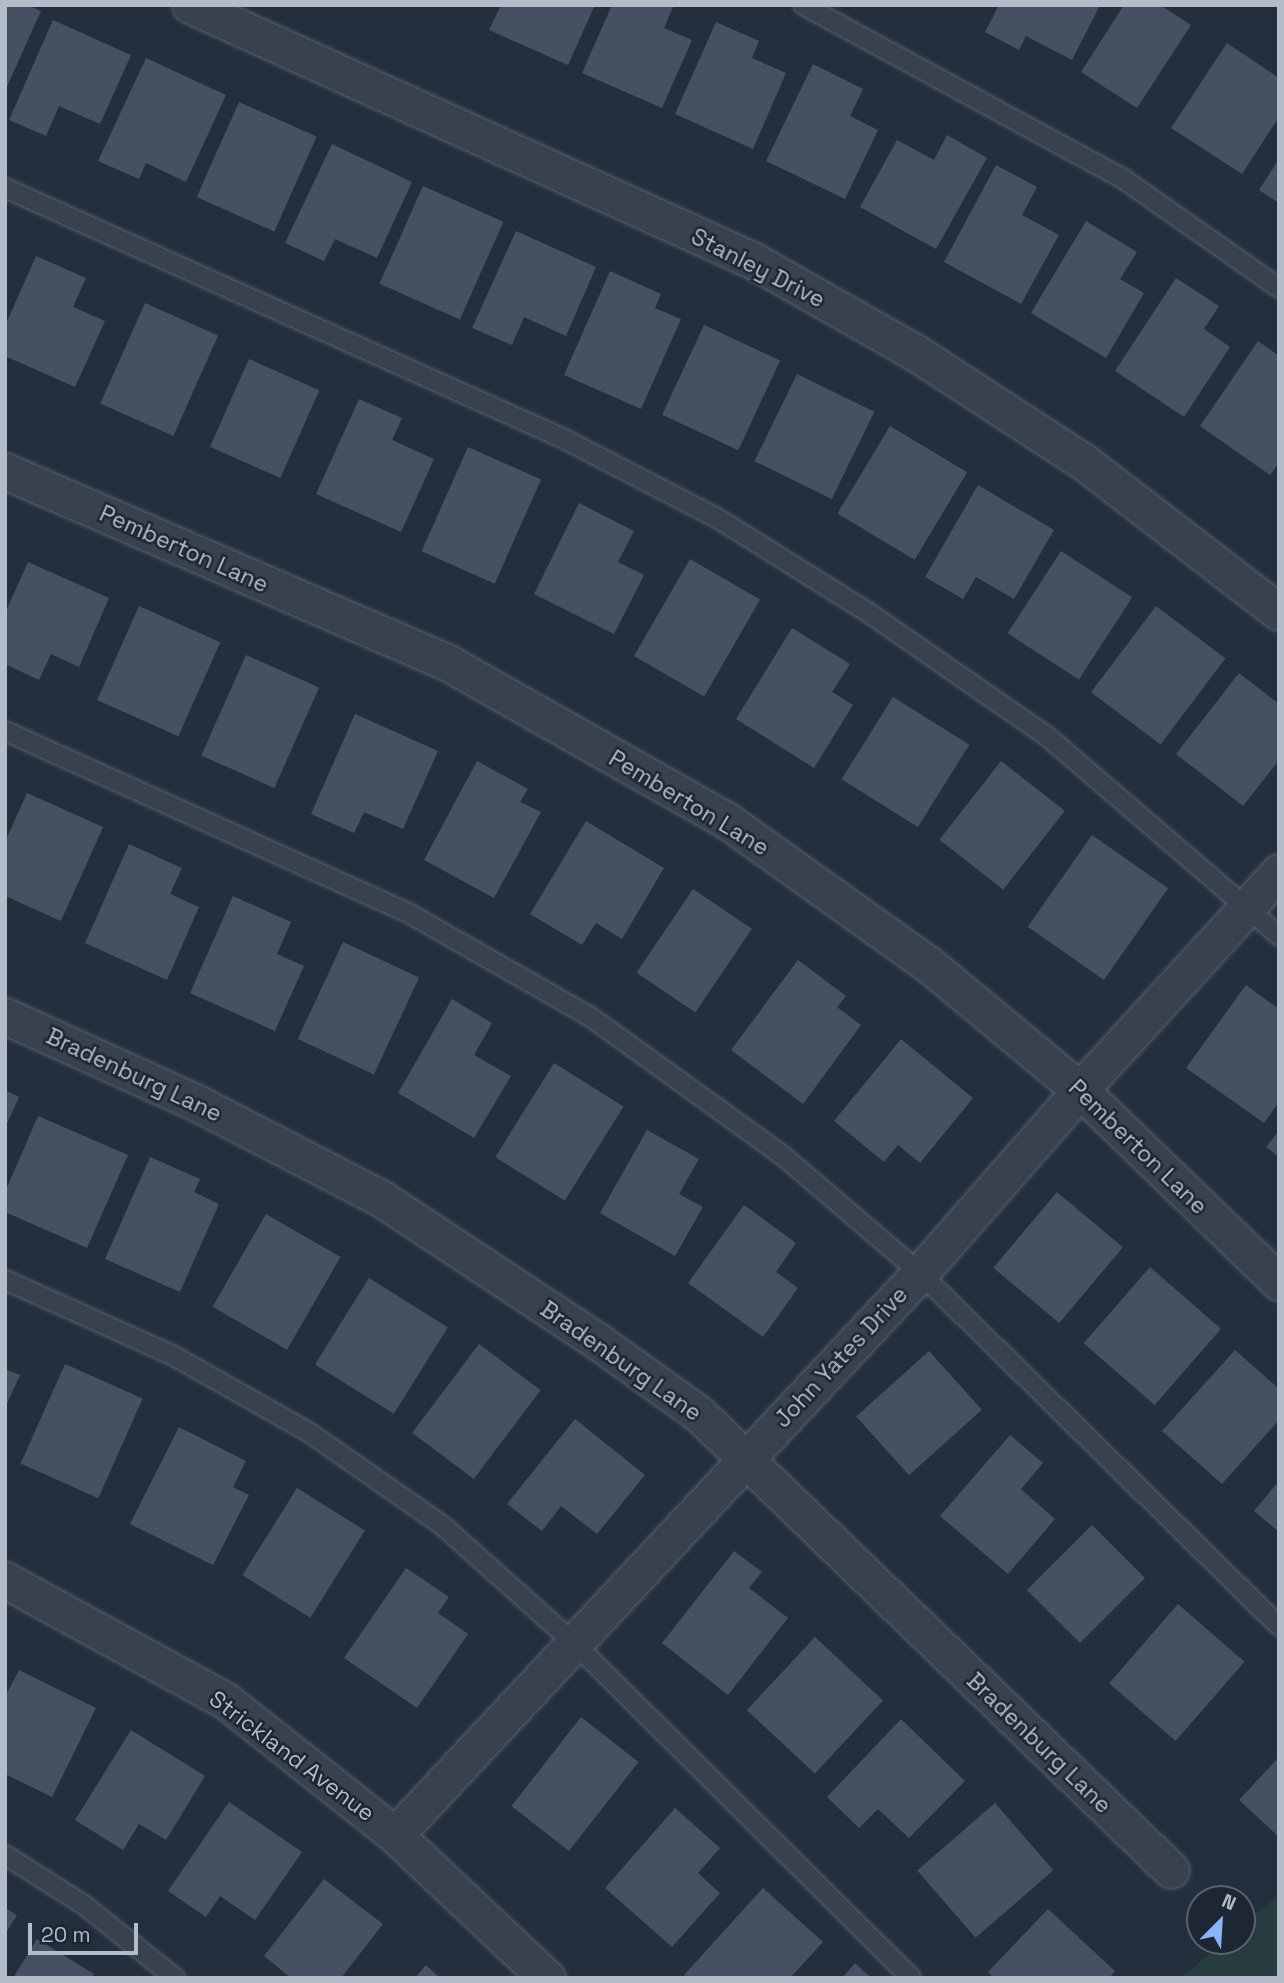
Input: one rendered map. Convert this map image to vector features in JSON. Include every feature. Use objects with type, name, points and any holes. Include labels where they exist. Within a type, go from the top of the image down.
[{"type":"street","name":"Stanley Drive","points":[[190,5],[765,267],[916,354],[1084,461],[1279,612]]},
{"type":"street","name":"Pemberton Lane","points":[[5,471],[450,664],[577,734],[748,836],[928,964],[1080,1090],[1279,1282]]},
{"type":"street","name":"John Yates Drive","points":[[395,1835],[920,1273],[1080,1090],[1279,872]]},
{"type":"street","name":"Bradenburg Lane","points":[[5,1016],[198,1103],[382,1199],[600,1343],[699,1414],[1171,1870]]},
{"type":"street","name":"Strickland Avenue","points":[[5,1580],[226,1701],[395,1835],[547,1978]]},
{"type":"lane","points":[[803,5],[1122,178],[1279,288]]},
{"type":"lane","points":[[5,188],[562,438],[717,519],[869,613],[1048,737],[1279,936]]},
{"type":"lane","points":[[5,731],[410,914],[592,1018],[782,1155],[920,1273],[1279,1626]]},
{"type":"lane","points":[[5,1280],[174,1356],[310,1433],[442,1525],[573,1643],[911,1978]]},
{"type":"lane","points":[[5,1855],[84,1905],[175,1978]]},
{"type":"green space","points":[[1279,1895],[1279,1978],[1181,1978],[1208,1955],[1256,1955],[1256,1914]]},
{"type":"building","points":[[5,5],[27,5],[41,11],[5,91]]},
{"type":"building","points":[[501,5],[595,5],[568,65],[489,30]]},
{"type":"building","points":[[612,5],[674,5],[664,28],[692,40],[662,108],[582,73]]},
{"type":"building","points":[[999,5],[1100,5],[1072,60],[1026,36],[1019,50],[985,32]]},
{"type":"building","points":[[1124,5],[1160,5],[1191,25],[1137,108],[1081,72]]},
{"type":"building","points":[[53,20],[131,55],[100,124],[59,106],[46,136],[9,120]]},
{"type":"building","points":[[716,22],[759,41],[752,58],[786,73],[753,149],[675,114]]},
{"type":"building","points":[[1227,43],[1279,78],[1279,117],[1242,174],[1171,128]]},
{"type":"building","points":[[146,58],[226,95],[186,182],[146,163],[139,179],[98,161]]},
{"type":"building","points":[[813,64],[863,89],[850,116],[878,130],[845,199],[766,161]]},
{"type":"building","points":[[239,102],[317,137],[274,232],[197,197]]},
{"type":"building","points":[[947,135],[987,158],[936,249],[860,207],[897,140],[934,160]]},
{"type":"building","points":[[332,144],[412,182],[377,258],[335,239],[324,261],[285,243]]},
{"type":"building","points":[[1279,159],[1279,203],[1259,190]]},
{"type":"building","points":[[996,165],[1037,187],[1022,215],[1059,235],[1021,304],[944,262]]},
{"type":"building","points":[[423,186],[503,222],[460,320],[379,284]]},
{"type":"building","points":[[1086,221],[1137,252],[1120,279],[1144,293],[1106,358],[1031,313]]},
{"type":"building","points":[[516,231],[596,267],[566,336],[524,317],[512,345],[472,328]]},
{"type":"building","points":[[36,256],[86,278],[73,307],[105,321],[75,387],[5,356],[5,326]]},
{"type":"building","points":[[610,271],[661,294],[655,308],[681,319],[641,409],[564,375]]},
{"type":"building","points":[[1176,278],[1219,306],[1204,329],[1230,347],[1184,417],[1115,371]]},
{"type":"building","points":[[145,303],[218,336],[173,436],[100,403]]},
{"type":"building","points":[[704,325],[780,360],[738,450],[662,415]]},
{"type":"building","points":[[1258,341],[1279,356],[1279,463],[1270,475],[1200,426]]},
{"type":"building","points":[[249,359],[319,390],[280,478],[210,447]]},
{"type":"building","points":[[797,374],[874,412],[832,499],[754,461]]},
{"type":"building","points":[[359,399],[402,418],[392,440],[434,459],[401,532],[316,494]]},
{"type":"building","points":[[890,426],[967,472],[915,560],[837,513]]},
{"type":"building","points":[[468,447],[541,480],[495,584],[422,551]]},
{"type":"building","points":[[978,485],[1054,530],[1014,599],[976,577],[963,599],[925,577]]},
{"type":"building","points":[[579,503],[634,531],[618,562],[644,575],[614,634],[534,594]]},
{"type":"building","points":[[1061,551],[1132,597],[1079,679],[1008,633]]},
{"type":"building","points":[[690,559],[760,600],[704,696],[634,656]]},
{"type":"building","points":[[28,562],[109,598],[79,667],[51,654],[39,680],[5,664],[5,613]]},
{"type":"building","points":[[139,606],[220,642],[178,736],[97,700]]},
{"type":"building","points":[[1156,606],[1225,658],[1160,745],[1091,692]]},
{"type":"building","points":[[792,628],[850,664],[832,692],[853,705],[814,768],[736,719]]},
{"type":"building","points":[[246,655],[319,688],[274,788],[201,755]]},
{"type":"building","points":[[1239,673],[1279,704],[1279,760],[1243,806],[1176,754]]},
{"type":"building","points":[[893,697],[969,745],[918,827],[842,779]]},
{"type":"building","points":[[355,714],[438,751],[403,829],[364,812],[354,833],[311,814]]},
{"type":"building","points":[[477,761],[528,789],[520,802],[541,812],[494,898],[424,860]]},
{"type":"building","points":[[1001,761],[1065,811],[1003,890],[939,840]]},
{"type":"building","points":[[27,793],[103,827],[61,921],[5,896],[5,842]]},
{"type":"building","points":[[586,821],[664,868],[622,939],[596,923],[582,945],[530,914]]},
{"type":"building","points":[[1092,835],[1168,888],[1104,980],[1028,927]]},
{"type":"building","points":[[129,844],[182,868],[170,894],[199,907],[167,980],[85,943]]},
{"type":"building","points":[[693,889],[752,929],[695,1012],[637,973]]},
{"type":"building","points":[[233,896],[291,922],[277,954],[304,966],[275,1031],[190,993]]},
{"type":"building","points":[[343,942],[419,977],[374,1074],[298,1039]]},
{"type":"building","points":[[798,960],[846,996],[837,1007],[861,1025],[803,1104],[731,1050]]},
{"type":"building","points":[[1246,985],[1279,1009],[1279,1102],[1264,1123],[1186,1068]]},
{"type":"building","points":[[452,999],[492,1023],[474,1055],[511,1076],[474,1138],[398,1093]]},
{"type":"building","points":[[901,1039],[973,1098],[920,1163],[898,1145],[884,1162],[834,1121]]},
{"type":"building","points":[[554,1063],[624,1106],[565,1201],[495,1157]]},
{"type":"building","points":[[5,1090],[19,1097],[5,1128]]},
{"type":"building","points":[[38,1116],[128,1155],[87,1248],[5,1212],[5,1192]]},
{"type":"building","points":[[647,1130],[699,1159],[679,1194],[703,1207],[675,1256],[600,1213]]},
{"type":"building","points":[[1279,1131],[1279,1157],[1266,1147]]},
{"type":"building","points":[[150,1157],[200,1179],[194,1192],[219,1204],[180,1292],[105,1259]]},
{"type":"building","points":[[1057,1192],[1123,1247],[1059,1323],[993,1268]]},
{"type":"building","points":[[744,1205],[796,1243],[776,1272],[798,1288],[763,1337],[688,1283]]},
{"type":"building","points":[[266,1214],[340,1257],[287,1350],[212,1307]]},
{"type":"building","points":[[1150,1267],[1221,1329],[1155,1405],[1084,1343]]},
{"type":"building","points":[[369,1278],[448,1327],[394,1414],[315,1365]]},
{"type":"building","points":[[479,1344],[540,1390],[474,1479],[412,1433]]},
{"type":"building","points":[[1235,1350],[1279,1389],[1279,1420],[1222,1484],[1162,1431]]},
{"type":"building","points":[[929,1351],[982,1410],[909,1475],[856,1417]]},
{"type":"building","points":[[65,1364],[143,1399],[98,1498],[21,1464]]},
{"type":"building","points":[[5,1369],[20,1375],[5,1408]]},
{"type":"building","points":[[575,1419],[645,1475],[597,1534],[561,1506],[542,1531],[507,1504]]},
{"type":"building","points":[[179,1427],[246,1461],[233,1487],[249,1495],[213,1565],[130,1524]]},
{"type":"building","points":[[1010,1435],[1043,1463],[1021,1489],[1055,1519],[1008,1574],[940,1516]]},
{"type":"building","points":[[1279,1481],[1279,1532],[1254,1511]]},
{"type":"building","points":[[297,1488],[365,1530],[310,1618],[242,1575]]},
{"type":"building","points":[[1092,1525],[1145,1578],[1080,1643],[1027,1590]]},
{"type":"building","points":[[734,1551],[762,1572],[749,1588],[788,1618],[728,1695],[662,1643]]},
{"type":"building","points":[[406,1568],[449,1597],[438,1613],[468,1634],[417,1708],[344,1658]]},
{"type":"building","points":[[1178,1604],[1244,1662],[1176,1741],[1109,1683]]},
{"type":"building","points":[[815,1637],[883,1700],[815,1774],[747,1710]]},
{"type":"building","points":[[19,1670],[96,1708],[52,1797],[5,1774],[5,1697]]},
{"type":"building","points":[[581,1717],[639,1762],[569,1851],[511,1806]]},
{"type":"building","points":[[901,1719],[965,1781],[909,1838],[878,1809],[859,1828],[827,1797]]},
{"type":"building","points":[[131,1730],[205,1776],[166,1840],[139,1824],[123,1850],[75,1820]]},
{"type":"building","points":[[1279,1757],[1279,1837],[1239,1800]]},
{"type":"building","points":[[229,1802],[302,1852],[255,1920],[220,1896],[206,1917],[168,1891]]},
{"type":"building","points":[[995,1803],[1053,1870],[976,1938],[917,1871]]},
{"type":"building","points":[[675,1808],[720,1848],[698,1873],[720,1893],[672,1947],[605,1888]]},
{"type":"building","points":[[324,1879],[383,1924],[341,1978],[291,1978],[264,1956]]},
{"type":"building","points":[[763,1888],[823,1942],[790,1978],[687,1978],[684,1975]]},
{"type":"building","points":[[5,1908],[17,1915],[5,1934]]},
{"type":"building","points":[[1048,1909],[1115,1971],[1109,1978],[994,1978],[988,1972]]},
{"type":"building","points":[[37,1939],[94,1974],[92,1978],[13,1978]]},
{"type":"building","points":[[855,1963],[871,1978],[842,1978]]},
{"type":"building","points":[[426,1965],[440,1978],[415,1978]]}]
